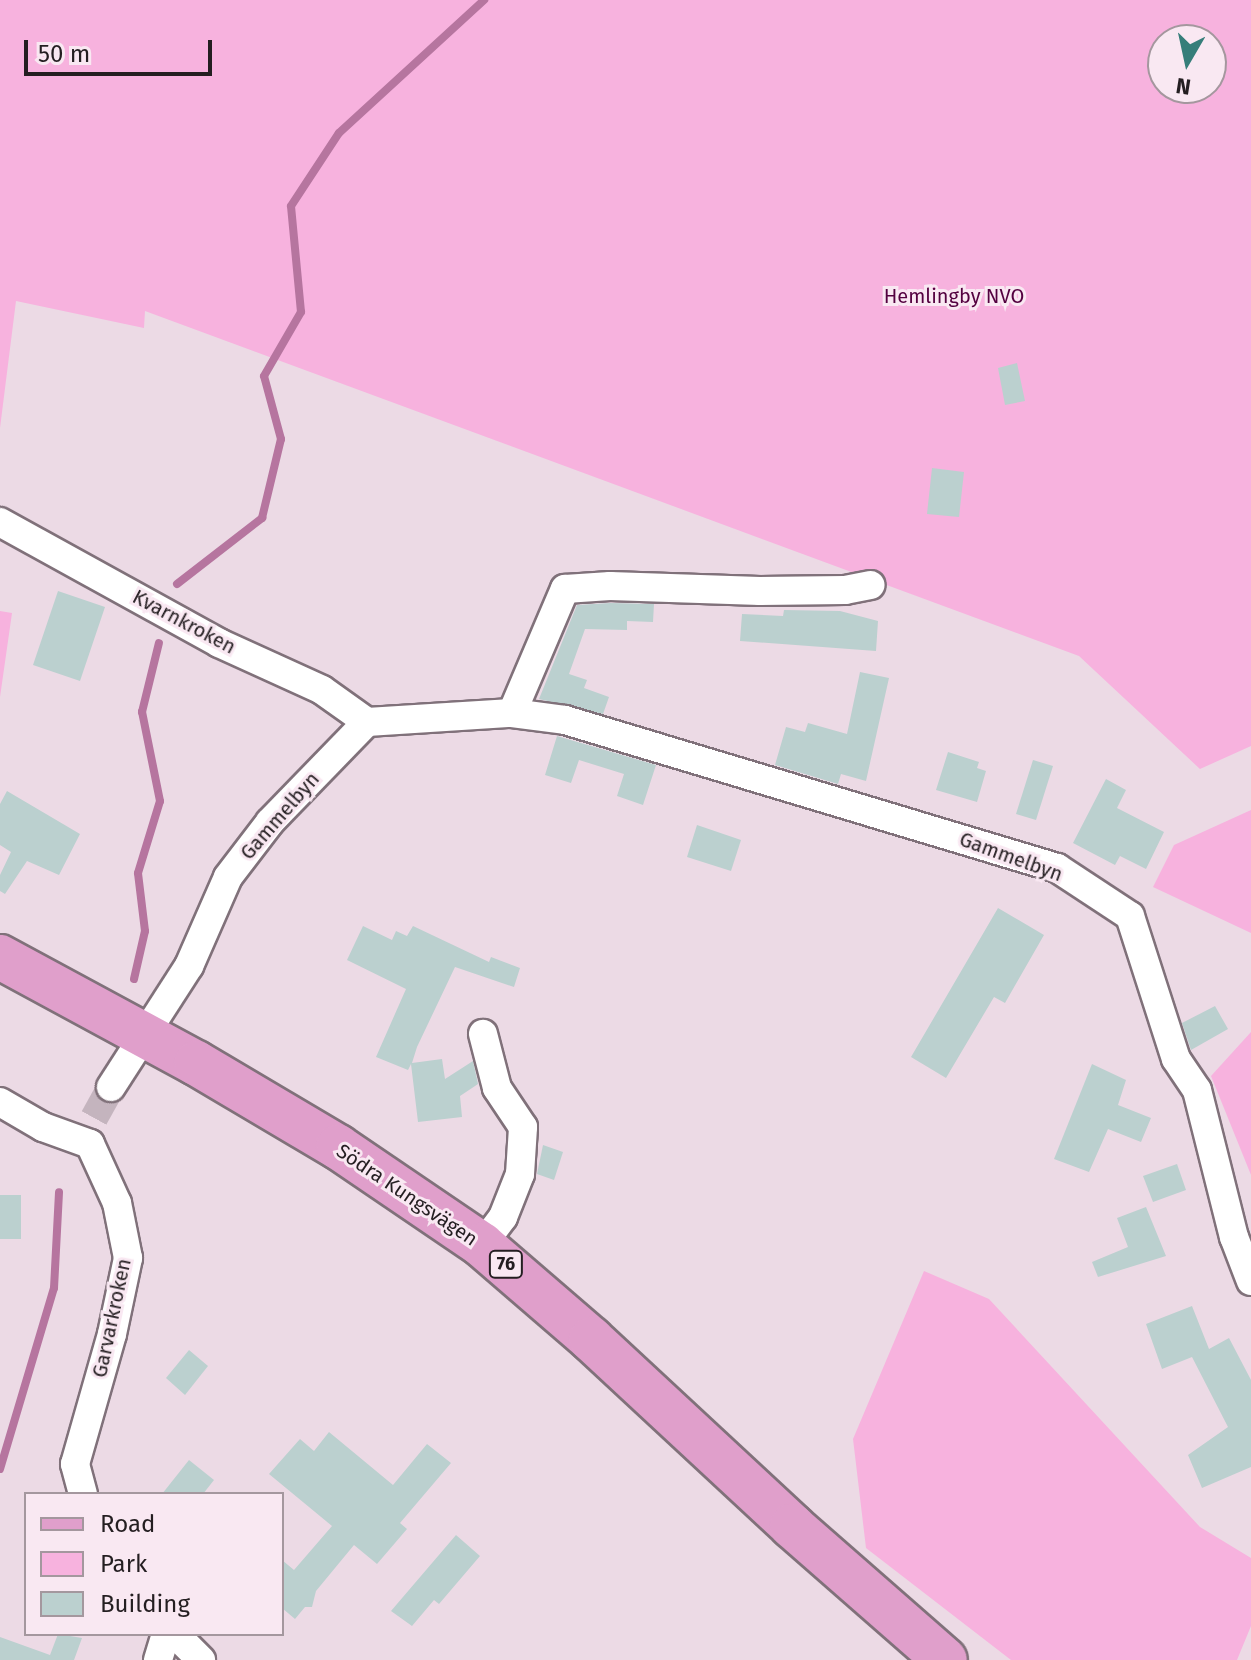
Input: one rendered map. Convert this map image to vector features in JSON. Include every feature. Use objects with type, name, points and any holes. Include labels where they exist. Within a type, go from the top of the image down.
[{"type":"main road","name":"Södra Kungsvägen","points":[[0,957],[338,1147],[482,1245],[569,1319],[792,1526],[945,1660]]},
{"type":"street","name":"Kvarnkroken","points":[[0,522],[219,643],[322,690],[367,722]]},
{"type":"street","points":[[512,713],[565,589],[610,586],[816,590],[871,585]]},
{"type":"street","name":"Gammelbyn","points":[[111,1087],[189,966],[228,877],[270,822],[367,722],[512,713],[580,724],[1057,868],[1130,916],[1176,1059],[1197,1090],[1234,1237],[1251,1281]]},
{"type":"street","points":[[482,1245],[503,1217],[520,1174],[523,1127],[497,1088],[483,1034]]},
{"type":"street","name":"Garvarkroken","points":[[0,1102],[43,1127],[92,1131],[117,1203],[128,1258],[112,1334],[75,1464],[82,1492]]},
{"type":"street","points":[[158,1660],[165,1636]]},
{"type":"street","points":[[177,1636],[201,1660]]},
{"type":"green space","name":"Hemlingby NVO","points":[[0,0],[1251,0],[1251,746],[1200,769],[1079,656],[145,311],[144,328],[16,301],[0,428]]},
{"type":"green space","points":[[0,611],[12,613],[0,697]]},
{"type":"green space","points":[[1251,810],[1251,933],[1153,887],[1174,845]]},
{"type":"green space","points":[[1251,1032],[1251,1175],[1211,1076]]},
{"type":"green space","points":[[924,1271],[989,1299],[1200,1527],[1251,1558],[1251,1626],[1237,1660],[1011,1660],[866,1548],[853,1439]]},
{"type":"building","points":[[1017,363],[1025,401],[1005,405],[998,368]]},
{"type":"building","points":[[932,468],[964,472],[959,517],[927,514]]},
{"type":"building","points":[[58,591],[105,607],[80,681],[33,665]]},
{"type":"building","points":[[654,604],[653,622],[627,621],[627,630],[585,629],[569,674],[587,680],[584,688],[609,697],[603,714],[539,699],[577,605]]},
{"type":"building","points":[[784,610],[840,611],[878,621],[876,651],[740,641],[742,614],[783,616]]},
{"type":"building","points":[[860,672],[889,678],[866,781],[841,774],[838,784],[775,765],[786,727],[805,732],[808,723],[847,734]]},
{"type":"building","points":[[557,736],[656,765],[643,805],[617,796],[624,774],[579,760],[571,783],[545,775]]},
{"type":"building","points":[[948,752],[979,762],[977,768],[986,771],[977,802],[936,790]]},
{"type":"building","points":[[1033,760],[1053,766],[1036,820],[1016,814]]},
{"type":"building","points":[[1106,779],[1126,790],[1117,808],[1164,832],[1146,869],[1120,856],[1115,865],[1073,843]]},
{"type":"building","points":[[7,791],[80,834],[59,875],[27,861],[5,894],[0,891],[0,875],[11,852],[0,845],[0,804]]},
{"type":"building","points":[[697,825],[741,840],[731,871],[687,857]]},
{"type":"building","points":[[998,908],[1044,935],[1005,1003],[994,997],[946,1078],[911,1057]]},
{"type":"building","points":[[363,926],[392,940],[396,931],[407,936],[413,926],[489,962],[491,957],[520,968],[514,987],[455,967],[417,1047],[412,1063],[442,1059],[445,1079],[473,1061],[478,1084],[460,1096],[462,1117],[418,1122],[411,1064],[408,1070],[376,1057],[406,989],[347,960]]},
{"type":"building","points":[[1215,1006],[1228,1029],[1191,1050],[1182,1023]]},
{"type":"building","points":[[1092,1064],[1126,1080],[1118,1105],[1151,1118],[1141,1142],[1108,1129],[1089,1172],[1054,1159]]},
{"type":"building","points":[[543,1145],[563,1152],[554,1180],[537,1174]]},
{"type":"building","points":[[1177,1164],[1186,1190],[1153,1202],[1143,1176]]},
{"type":"building","points":[[0,1195],[21,1195],[21,1239],[0,1239]]},
{"type":"building","points":[[1146,1207],[1166,1256],[1098,1277],[1092,1262],[1128,1247],[1117,1218]]},
{"type":"building","points":[[1192,1306],[1209,1349],[1229,1338],[1251,1380],[1251,1467],[1202,1488],[1188,1455],[1228,1427],[1192,1357],[1162,1369],[1146,1324]]},
{"type":"building","points":[[189,1350],[208,1366],[185,1395],[166,1378]]},
{"type":"building","points":[[329,1432],[393,1485],[427,1444],[451,1463],[400,1523],[407,1529],[377,1564],[354,1545],[316,1591],[312,1607],[305,1607],[295,1619],[284,1610],[284,1562],[294,1570],[332,1526],[269,1474],[300,1439],[314,1451]]},
{"type":"building","points":[[189,1460],[214,1480],[205,1492],[164,1492]]},
{"type":"building","points":[[456,1535],[480,1556],[439,1604],[434,1600],[412,1626],[391,1611]]},
{"type":"building","points":[[57,1636],[82,1638],[74,1660],[0,1660],[0,1637],[50,1655]]},
{"type":"waterway","points":[[177,584],[262,518],[281,439],[264,376],[301,312],[291,206],[339,133],[484,0]]},
{"type":"waterway","points":[[134,979],[145,931],[138,873],[160,801],[142,712],[159,643]]},
{"type":"waterway","points":[[0,1469],[54,1288],[59,1192]]},
{"type":"tunnel","points":[[94,1118],[111,1087]]}]
